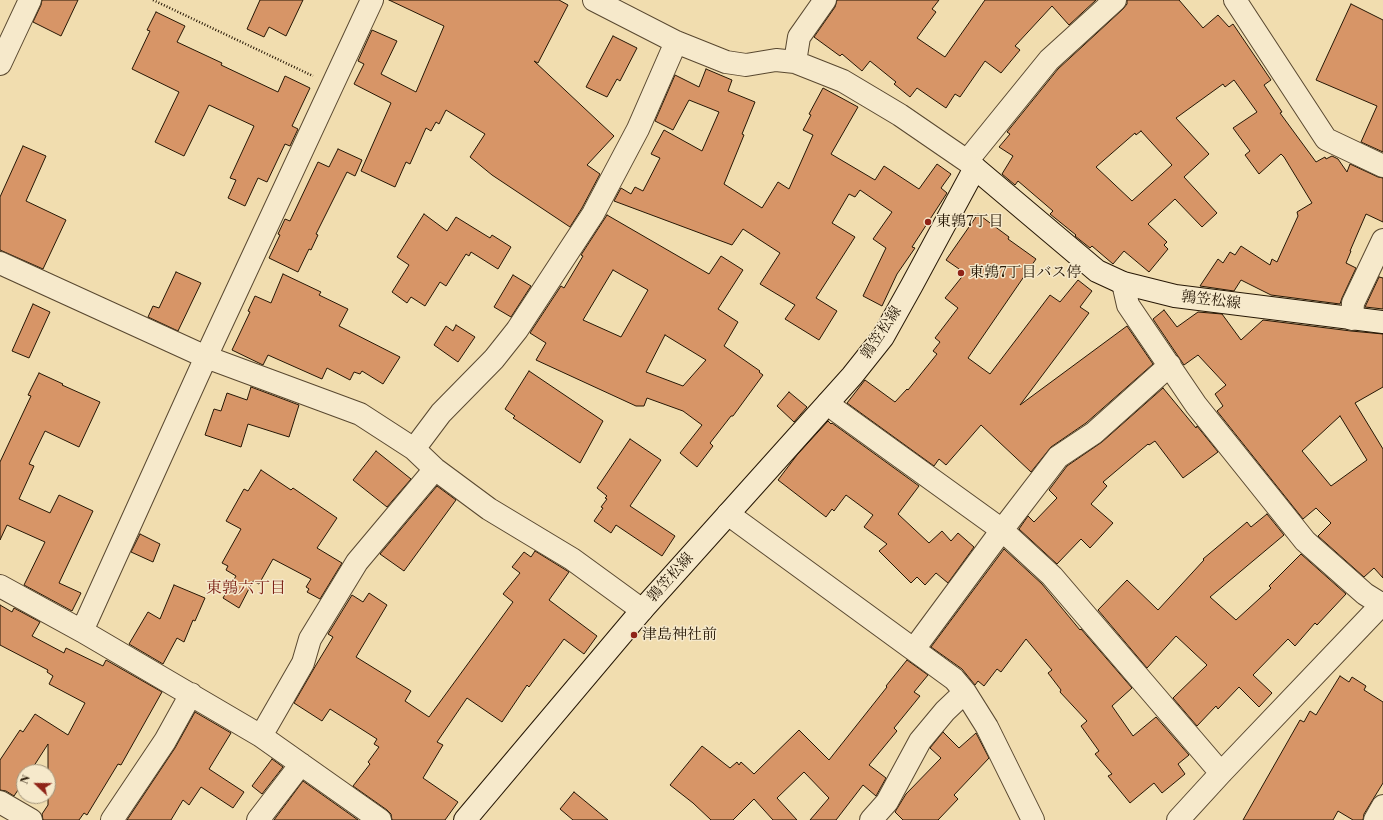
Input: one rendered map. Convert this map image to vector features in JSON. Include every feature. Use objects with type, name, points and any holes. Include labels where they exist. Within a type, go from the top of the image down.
[{"type":"street","points":[[0,64],[30,0]]},
{"type":"street","points":[[82,631],[206,357],[372,0]]},
{"type":"street","points":[[594,0],[676,42],[726,62],[746,65],[776,60],[795,62],[843,81],[900,115],[971,164],[1049,60],[1115,0]]},
{"type":"street","points":[[795,62],[799,37],[825,0]]},
{"type":"street","points":[[1235,0],[1326,139],[1383,166]]},
{"type":"street","points":[[414,449],[441,413],[494,359],[517,330],[593,214],[638,129],[676,42]]},
{"type":"street","name":"鶉笠松線","points":[[465,820],[642,610],[852,376],[883,337],[912,285],[971,164],[1097,271],[1123,283],[1175,296],[1383,322]]},
{"type":"street","points":[[1352,319],[1353,303],[1383,240]]},
{"type":"street","points":[[0,263],[206,357],[360,414],[414,449],[436,469],[489,509],[572,559],[642,610]]},
{"type":"street","points":[[1123,283],[1128,305],[1196,405],[1305,541],[1365,594],[1382,604],[1178,820]]},
{"type":"street","points":[[914,649],[1058,457],[1094,433],[1170,365]]},
{"type":"street","points":[[828,403],[1002,530],[1052,576],[1221,773]]},
{"type":"street","points":[[261,736],[302,663],[310,639],[357,562],[436,469]]},
{"type":"street","points":[[728,514],[954,679],[965,692],[987,727],[1033,820]]},
{"type":"street","points":[[0,586],[82,631],[261,736],[380,820]]},
{"type":"street","points":[[871,820],[887,802],[920,740],[945,711],[965,692]]},
{"type":"street","points":[[112,820],[165,740],[191,694]]},
{"type":"street","points":[[258,820],[301,764]]},
{"type":"street","points":[[0,802],[31,820]]},
{"type":"street","points":[[1375,820],[1383,806]]},
{"type":"path","points":[[153,0],[332,86]]},
{"type":"building","points":[[42,0],[78,0],[61,36],[33,22]]},
{"type":"building","points":[[260,0],[303,0],[286,36],[269,27],[264,37],[247,29]]},
{"type":"building","points":[[389,0],[559,0],[568,5],[538,63],[534,61],[614,136],[587,165],[600,174],[570,227],[492,175],[470,157],[485,134],[446,110],[439,124],[436,122],[431,131],[426,128],[410,164],[406,162],[395,187],[361,171],[391,103],[354,84],[364,64],[358,61],[372,30],[397,41],[381,74],[416,92],[444,26]]},
{"type":"building","points":[[837,0],[939,0],[932,9],[936,12],[917,38],[945,57],[985,0],[1096,0],[1069,25],[1052,6],[1015,46],[1020,50],[1001,73],[985,61],[960,97],[955,94],[946,108],[917,88],[910,97],[894,84],[896,82],[870,61],[862,71],[842,54],[840,56],[814,37],[835,7]]},
{"type":"building","points":[[1127,0],[1179,0],[1203,28],[1218,15],[1229,27],[1233,24],[1271,80],[1264,85],[1282,112],[1280,113],[1316,162],[1325,157],[1326,159],[1332,156],[1338,159],[1347,172],[1350,164],[1383,178],[1383,222],[1366,214],[1346,263],[1356,268],[1340,304],[1271,295],[1241,280],[1234,291],[1200,286],[1218,259],[1223,263],[1230,252],[1235,255],[1241,246],[1270,265],[1272,259],[1277,262],[1298,216],[1297,212],[1312,203],[1281,154],[1259,174],[1245,155],[1250,151],[1233,128],[1257,112],[1234,80],[1225,87],[1223,84],[1176,118],[1209,154],[1184,177],[1217,213],[1202,227],[1175,199],[1148,224],[1167,242],[1164,245],[1168,249],[1149,272],[1124,251],[1113,264],[1092,246],[1090,248],[1075,236],[1076,235],[1050,214],[1053,211],[1018,181],[1015,185],[1002,174],[1013,156],[999,147],[1010,134],[1007,132],[1058,69],[1127,4]],"holes":[[[1141,131],[1172,165],[1132,201],[1096,167],[1135,133],[1136,135]]]},
{"type":"building","points":[[1351,4],[1383,20],[1383,152],[1361,142],[1377,106],[1316,80]]},
{"type":"building","points":[[156,12],[185,26],[177,42],[222,63],[221,65],[278,92],[285,76],[310,88],[292,126],[298,129],[290,146],[285,144],[267,182],[258,178],[245,206],[228,198],[236,180],[230,178],[254,126],[209,105],[184,156],[155,142],[179,92],[132,69],[150,31],[147,30]]},
{"type":"building","points":[[613,36],[637,48],[620,81],[617,79],[607,97],[586,87]]},
{"type":"building","points":[[706,69],[732,80],[728,91],[755,102],[742,134],[744,135],[724,184],[762,208],[778,182],[789,189],[813,135],[803,130],[811,115],[809,114],[823,88],[858,107],[831,154],[875,180],[884,166],[919,189],[937,164],[951,174],[941,188],[947,193],[912,247],[915,248],[897,274],[882,306],[863,296],[886,248],[873,239],[892,212],[860,190],[855,197],[849,194],[832,223],[855,237],[816,298],[837,311],[819,340],[785,319],[795,305],[760,284],[780,253],[743,229],[732,245],[614,201],[621,188],[631,194],[635,187],[643,191],[660,158],[651,154],[664,130],[702,151],[719,112],[689,100],[673,130],[655,121],[675,75],[699,87]]},
{"type":"building","points":[[23,146],[46,156],[26,201],[66,220],[43,269],[0,250],[0,197]]},
{"type":"building","points":[[338,149],[362,160],[355,176],[347,172],[316,234],[318,235],[311,250],[309,249],[298,272],[269,258],[280,235],[278,234],[285,219],[290,221],[318,162],[329,167]]},
{"type":"building","points":[[424,214],[447,231],[456,217],[490,238],[492,235],[511,247],[498,269],[471,252],[469,256],[466,254],[446,286],[440,282],[425,306],[411,297],[407,303],[392,292],[409,265],[397,257]]},
{"type":"building","points":[[978,214],[1009,237],[1008,239],[1036,259],[968,358],[990,374],[1050,295],[1060,302],[1078,280],[1092,291],[1080,307],[1089,313],[1020,405],[1127,326],[1153,364],[1086,423],[1051,447],[1031,472],[981,425],[946,465],[939,459],[934,466],[847,403],[865,380],[895,402],[907,389],[908,390],[937,354],[933,351],[940,342],[935,338],[958,308],[945,298],[965,273],[946,260]]},
{"type":"building","points":[[607,215],[709,274],[721,256],[743,270],[718,309],[738,322],[724,346],[760,371],[759,372],[763,375],[733,416],[731,416],[710,443],[713,446],[697,467],[680,453],[702,425],[683,411],[647,398],[644,406],[636,406],[536,360],[546,343],[530,333],[561,286],[564,288],[583,256],[581,255]],"holes":[[[613,270],[648,290],[621,337],[583,320]],[[665,335],[706,360],[683,386],[646,372]]]},
{"type":"building","points":[[176,272],[201,283],[178,331],[148,317],[153,306],[159,308]]},
{"type":"building","points":[[283,274],[321,292],[319,295],[348,309],[339,326],[400,357],[383,384],[362,371],[360,374],[354,372],[350,380],[327,368],[322,379],[268,355],[263,365],[232,350],[250,312],[248,311],[255,296],[271,303]]},
{"type":"building","points":[[513,275],[531,286],[511,317],[494,307]]},
{"type":"building","points":[[1379,277],[1383,278],[1383,309],[1365,307]]},
{"type":"building","points":[[33,304],[50,312],[29,358],[12,351]]},
{"type":"building","points":[[1164,310],[1177,327],[1198,312],[1222,314],[1241,340],[1263,320],[1383,334],[1383,387],[1355,403],[1383,449],[1383,578],[1374,568],[1364,577],[1318,536],[1331,523],[1316,508],[1303,519],[1217,411],[1223,406],[1215,394],[1226,385],[1198,355],[1184,365],[1153,319]],"holes":[[[1340,416],[1367,460],[1331,486],[1302,451]]]},
{"type":"building","points":[[456,325],[475,337],[458,362],[434,345],[446,326],[453,331]]},
{"type":"building","points":[[529,371],[603,421],[580,463],[513,418],[515,416],[505,409]]},
{"type":"building","points":[[39,373],[100,402],[79,447],[45,431],[29,464],[34,466],[19,499],[50,513],[59,495],[93,511],[59,583],[81,593],[72,611],[24,585],[45,542],[7,525],[0,540],[0,462],[31,396],[28,395]]},
{"type":"building","points":[[251,387],[299,405],[289,437],[248,424],[241,447],[205,435],[214,409],[221,411],[227,393],[247,400]]},
{"type":"building","points":[[1163,388],[1218,452],[1183,478],[1155,441],[1149,445],[1148,444],[1103,482],[1107,486],[1091,504],[1113,523],[1090,548],[1081,539],[1057,564],[1019,529],[1028,516],[1034,522],[1057,498],[1049,490],[1067,466],[1102,442]]},
{"type":"building","points":[[789,392],[807,407],[794,422],[777,406]]},
{"type":"building","points":[[828,421],[919,486],[898,514],[929,543],[942,531],[951,541],[958,533],[974,547],[948,583],[936,573],[925,585],[917,577],[911,583],[879,551],[887,544],[864,527],[873,515],[846,495],[834,511],[832,509],[826,517],[778,480],[797,455]]},
{"type":"building","points":[[630,439],[661,460],[630,506],[675,536],[662,556],[616,525],[611,533],[594,521],[607,499],[605,498],[607,496],[597,488]]},
{"type":"building","points":[[376,451],[411,479],[387,507],[353,480]]},
{"type":"building","points":[[261,470],[291,490],[293,488],[337,518],[317,548],[342,563],[320,599],[307,592],[309,589],[306,587],[311,579],[273,559],[259,584],[253,581],[239,608],[223,598],[236,576],[226,570],[228,566],[222,563],[241,529],[226,521],[244,489],[248,491]]},
{"type":"building","points":[[437,486],[456,500],[404,571],[380,554]]},
{"type":"building","points":[[1267,514],[1284,535],[1210,597],[1236,620],[1271,588],[1269,586],[1301,554],[1346,594],[1317,625],[1315,623],[1295,646],[1288,639],[1253,675],[1272,693],[1259,707],[1239,687],[1218,709],[1216,706],[1197,726],[1173,698],[1207,665],[1176,636],[1147,668],[1098,610],[1127,580],[1158,610],[1204,560],[1203,559],[1247,522],[1251,527]]},
{"type":"building","points":[[140,534],[160,544],[153,562],[131,552]]},
{"type":"building","points":[[1004,549],[1042,584],[1080,630],[1081,629],[1132,688],[1112,706],[1133,736],[1156,717],[1189,755],[1178,764],[1185,774],[1162,793],[1154,783],[1130,803],[1108,776],[1112,774],[1095,754],[1099,751],[1081,726],[1087,721],[1060,692],[1061,690],[1048,673],[1052,670],[1026,639],[1001,672],[997,669],[984,686],[978,681],[975,685],[962,669],[931,647]]},
{"type":"building","points":[[535,551],[569,572],[549,600],[597,636],[584,654],[564,639],[529,687],[527,685],[502,722],[467,698],[437,742],[443,745],[423,778],[458,802],[445,820],[392,820],[391,814],[387,810],[353,786],[370,764],[368,762],[379,747],[374,744],[377,739],[330,709],[322,721],[294,703],[333,637],[328,634],[352,595],[363,602],[369,593],[387,605],[356,657],[411,691],[405,701],[429,717],[513,602],[503,594],[520,573],[512,567],[524,552],[531,557]]},
{"type":"building","points":[[174,585],[205,598],[195,621],[193,620],[184,642],[177,638],[163,664],[129,644],[148,612],[160,619]]},
{"type":"building","points":[[0,605],[12,612],[14,608],[40,622],[32,636],[64,653],[66,648],[103,666],[106,660],[162,692],[121,765],[118,764],[87,815],[84,813],[79,820],[43,820],[42,814],[48,804],[56,804],[56,764],[48,764],[48,744],[35,764],[16,764],[16,793],[14,796],[6,791],[0,790],[0,760],[20,730],[23,732],[35,714],[68,735],[85,703],[49,684],[53,676],[47,672],[48,670],[0,645]]},
{"type":"building","points":[[907,660],[928,675],[914,692],[920,696],[894,728],[897,731],[869,765],[886,778],[876,796],[863,785],[836,820],[810,820],[829,798],[804,772],[777,798],[797,820],[773,820],[754,799],[733,820],[711,820],[693,803],[670,785],[702,746],[730,768],[737,762],[739,765],[741,762],[754,774],[799,730],[829,760]]},
{"type":"building","points":[[1340,676],[1349,682],[1352,677],[1366,686],[1364,690],[1383,702],[1383,783],[1364,814],[1363,820],[1353,820],[1338,811],[1333,820],[1243,820],[1300,720],[1304,722],[1310,711],[1316,715]]},
{"type":"building","points":[[195,712],[231,733],[209,769],[244,792],[233,808],[201,787],[189,805],[183,800],[171,820],[127,820],[175,748]]},
{"type":"building","points":[[943,732],[959,748],[976,733],[989,758],[954,795],[958,799],[938,820],[903,820],[895,812],[906,794],[941,758],[930,748]]},
{"type":"building","points":[[272,759],[283,767],[262,794],[252,786]]},
{"type":"building","points":[[303,781],[358,820],[274,820]]},
{"type":"building","points":[[574,792],[608,820],[573,820],[560,809]]},
{"type":"place","name":"東鶉7丁目","points":[[928,222]]},
{"type":"place","name":"東鶉7丁目バス停","points":[[961,273]]},
{"type":"place","name":"津島神社前","points":[[634,635]]},
{"type":"district","name":"東鶉六丁目","points":[[246,589]]}]
